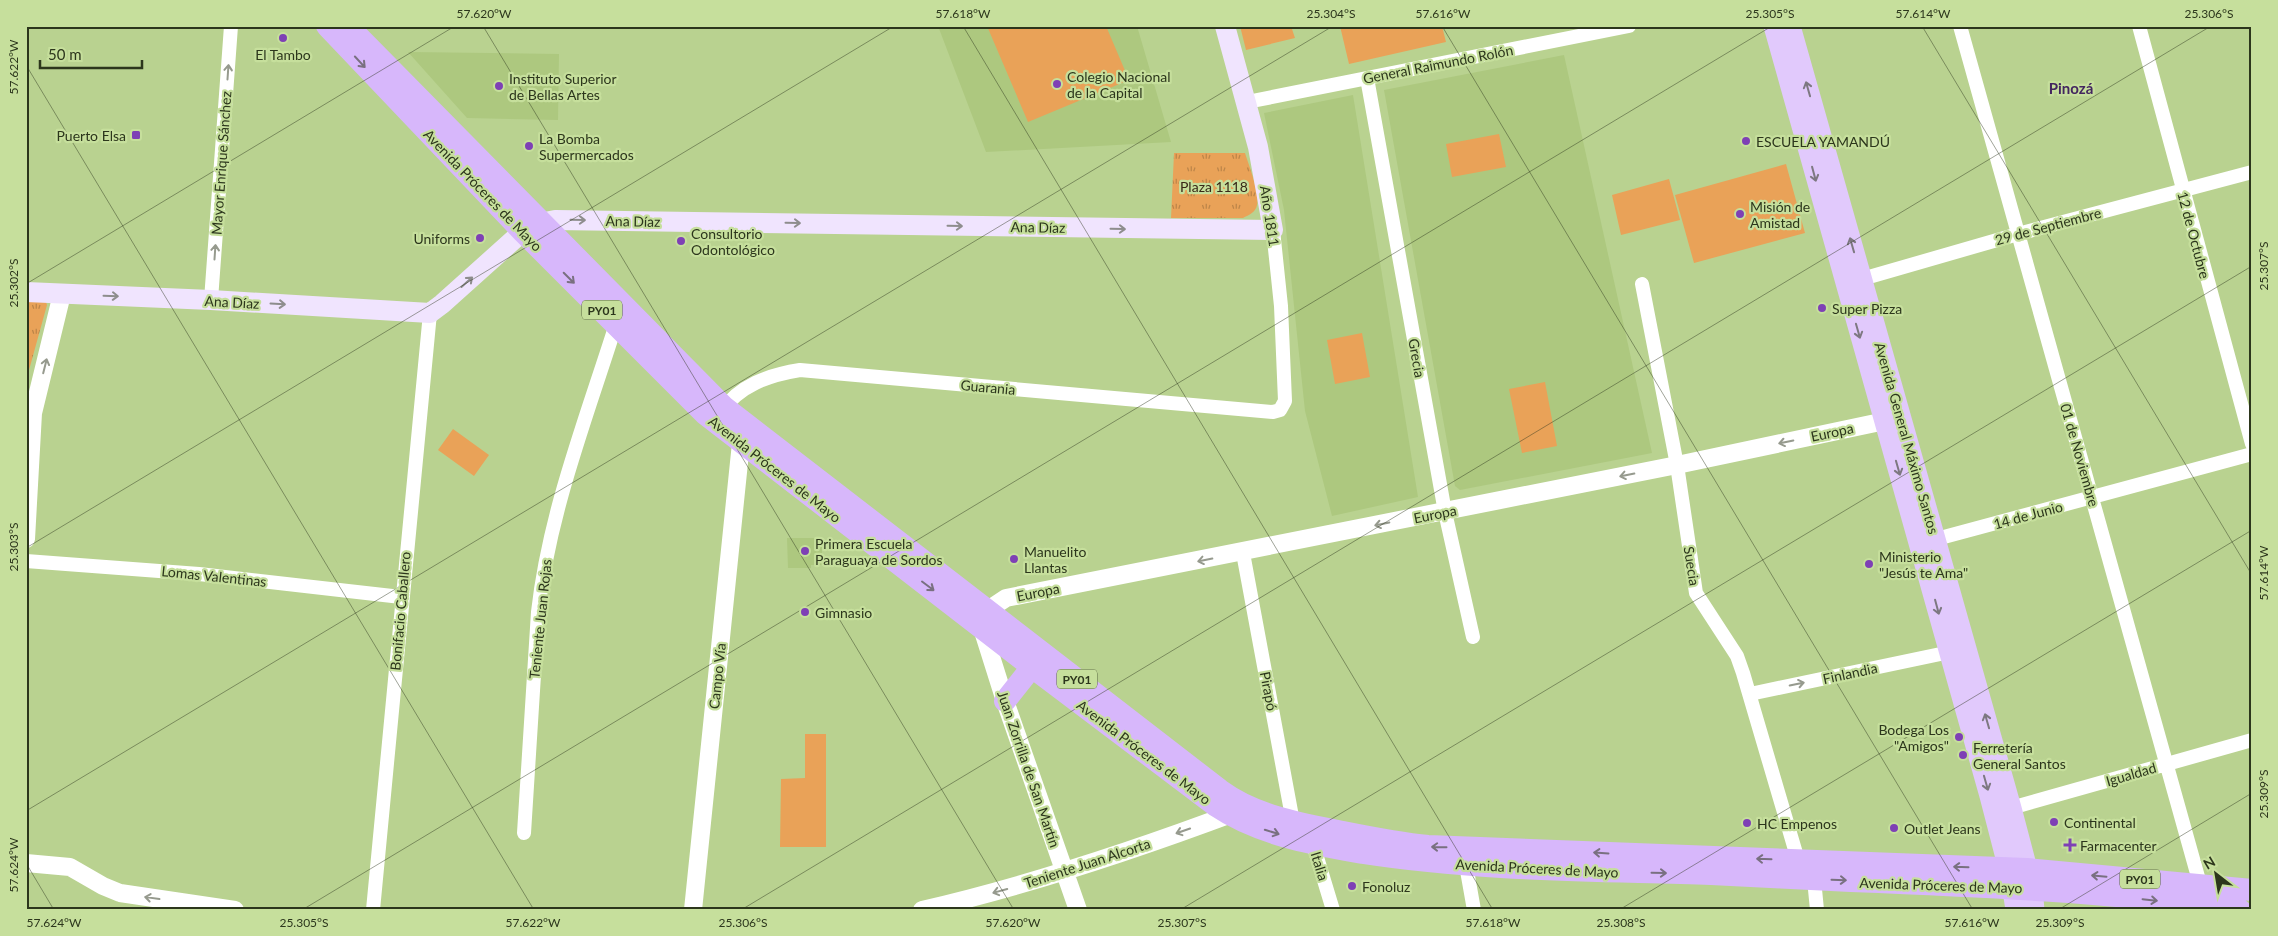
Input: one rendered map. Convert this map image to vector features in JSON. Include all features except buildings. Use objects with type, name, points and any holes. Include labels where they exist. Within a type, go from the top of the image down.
[{"type":"highway","name":"Avenida Próceres de Mayo","points":[[327,26],[470,176],[531,226],[719,414],[741,443],[1224,793],[1238,811],[1302,832],[1413,861],[1568,872],[1712,874],[2023,885]]},
{"type":"highway","name":"Avenida Próceres de Mayo","points":[[348,26],[531,226],[616,324],[719,414],[985,619],[1032,667],[1238,811],[1257,827],[1428,846],[1798,860],[2023,885]]},
{"type":"highway","points":[[1005,701],[1032,667]]},
{"type":"highway","name":"PY01","points":[[2023,885],[2200,884],[2252,890]]},
{"type":"highway","name":"PY01","points":[[2023,885],[2240,910]]},
{"type":"main road","name":"Año 1811","points":[[1225,26],[1247,102],[1273,230]]},
{"type":"main road","name":"Avenida General Máximo Santos","points":[[1774,26],[1853,281],[1928,541],[2011,808],[2023,885],[2016,910]]},
{"type":"main road","name":"Avenida General Máximo Santos","points":[[1790,26],[1853,281],[1885,421],[1928,541],[1950,652],[2023,885]]},
{"type":"main road","name":"Ana Díaz","points":[[531,226],[555,220],[1273,230]]},
{"type":"main road","points":[[430,313],[531,226]]},
{"type":"main road","name":"Ana Díaz","points":[[26,292],[212,300],[430,313]]},
{"type":"street","name":"Mayor Enrique Sánchez","points":[[212,300],[231,26]]},
{"type":"street","name":"General Raimundo Rolón","points":[[1247,102],[1629,26]]},
{"type":"street","name":"01 de Noviembre","points":[[1960,26],[2200,884]]},
{"type":"street","name":"12 de Octubre","points":[[2138,26],[2181,190],[2252,444]]},
{"type":"street","name":"Grecia","points":[[1367,78],[1445,512],[1473,637]]},
{"type":"street","name":"29 de Septiembre","points":[[1853,281],[2018,234],[2252,172]]},
{"type":"street","name":"Año 1811","points":[[1273,230],[1281,306],[1285,401],[1280,410]]},
{"type":"street","name":"Suecia","points":[[1642,284],[1677,465],[1696,593],[1737,656],[1750,694],[1798,860]]},
{"type":"street","points":[[26,539],[30,412],[62,294]]},
{"type":"street","name":"Bonifacio Caballero","points":[[373,910],[401,597],[430,313]]},
{"type":"street","name":"Teniente Juan Rojas","points":[[524,833],[542,576],[551,533],[616,324]]},
{"type":"street","name":"Guarania","points":[[719,414],[750,385],[761,379],[775,374],[800,370],[1273,412],[1280,410]]},
{"type":"street","name":"Europa","points":[[985,619],[1006,598],[1243,553],[1885,421]]},
{"type":"street","name":"Campo Vía","points":[[694,910],[741,443]]},
{"type":"street","name":"14 de Junio","points":[[1928,541],[2252,454]]},
{"type":"street","name":"Pirapó","points":[[1243,553],[1302,832]]},
{"type":"street","name":"Lomas Valentinas","points":[[26,561],[199,574],[401,597]]},
{"type":"street","name":"Juan Zorrilla de San Martín","points":[[985,619],[1005,701],[1078,910]]},
{"type":"street","name":"Finlandia","points":[[1750,694],[1950,652]]},
{"type":"street","name":"Igualdad","points":[[2011,808],[2252,740]]},
{"type":"street","name":"Teniente Juan Alcorta","points":[[922,910],[1064,873],[1238,811]]},
{"type":"street","name":"Italia","points":[[1302,832],[1333,910]]},
{"type":"street","points":[[26,863],[70,867],[103,886],[120,893],[235,910]]},
{"type":"street","points":[[1466,865],[1474,910]]},
{"type":"street","points":[[1814,879],[1818,910]]},
{"type":"shaded area","name":"Colegio Nacional de la Capital","points":[[938,26],[1137,26],[1171,142],[986,152]]},
{"type":"shaded area","name":"Instituto Superior de Bellas Artes","points":[[408,52],[559,54],[558,120],[467,118]]},
{"type":"shaded area","points":[[1564,55],[1652,453],[1460,490],[1455,486],[1384,90]]},
{"type":"shaded area","points":[[1353,95],[1418,497],[1332,516],[1305,411],[1284,210],[1264,113]]},
{"type":"shaded area","name":"Primera Escuela Paraguaya de Sordos","points":[[787,538],[822,538],[822,565],[811,565],[811,568],[788,568]]},
{"type":"green space","points":[[987,26],[1106,26],[1129,80],[1028,122]]},
{"type":"green space","points":[[1240,26],[1291,26],[1295,38],[1246,50]]},
{"type":"green space","points":[[1340,26],[1442,26],[1446,42],[1349,64]]},
{"type":"green space","points":[[1499,134],[1506,167],[1452,177],[1446,144]]},
{"type":"green space","name":"Plaza 1118","points":[[1174,153],[1245,153],[1257,194],[1258,200],[1255,210],[1243,218],[1171,218]]},
{"type":"green space","name":"Misión de Amistad","points":[[1786,164],[1805,233],[1694,263],[1675,195]]},
{"type":"green space","points":[[1669,179],[1680,220],[1621,235],[1612,195]]},
{"type":"green space","points":[[26,301],[46,302],[47,305],[26,381]]},
{"type":"green space","points":[[1362,333],[1370,377],[1335,384],[1327,340]]},
{"type":"green space","points":[[1545,382],[1557,446],[1522,453],[1509,389]]},
{"type":"green space","points":[[453,429],[489,455],[474,476],[438,450]]},
{"type":"green space","points":[[805,734],[826,734],[826,847],[780,847],[781,779],[805,778]]},
{"type":"place","name":"El Tambo","points":[[283,38]]},
{"type":"place","name":"Colegio Nacional de la Capital","points":[[1057,84]]},
{"type":"place","name":"Instituto Superior de Bellas Artes","points":[[499,86]]},
{"type":"place","name":"Puerto Elsa","points":[[136,135]]},
{"type":"place","name":"ESCUELA YAMANDÚ","points":[[1746,141]]},
{"type":"place","name":"La Bomba Supermercados","points":[[529,146]]},
{"type":"place","name":"Misión de Amistad","points":[[1740,214]]},
{"type":"place","name":"Uniforms","points":[[480,238]]},
{"type":"place","name":"Consultorio Odontológico","points":[[681,241]]},
{"type":"place","name":"Super Pizza","points":[[1822,308]]},
{"type":"place","name":"Primera Escuela Paraguaya de Sordos","points":[[805,551]]},
{"type":"place","name":"Manuelito Llantas","points":[[1014,559]]},
{"type":"place","name":"Ministerio \"Jesús te Ama\"","points":[[1869,564]]},
{"type":"place","name":"Gimnasio","points":[[805,612]]},
{"type":"place","name":"Bodega Los \"Amigos\"","points":[[1959,737]]},
{"type":"place","name":"Ferretería General Santos","points":[[1963,755]]},
{"type":"place","name":"Continental","points":[[2054,822]]},
{"type":"place","name":"HC Empenos","points":[[1747,823]]},
{"type":"place","name":"Outlet Jeans","points":[[1894,828]]},
{"type":"place","name":"Farmacenter","points":[[2070,845]]},
{"type":"place","name":"Fonoluz","points":[[1352,886]]},
{"type":"district","name":"Pinozá","points":[[2071,88]]}]
